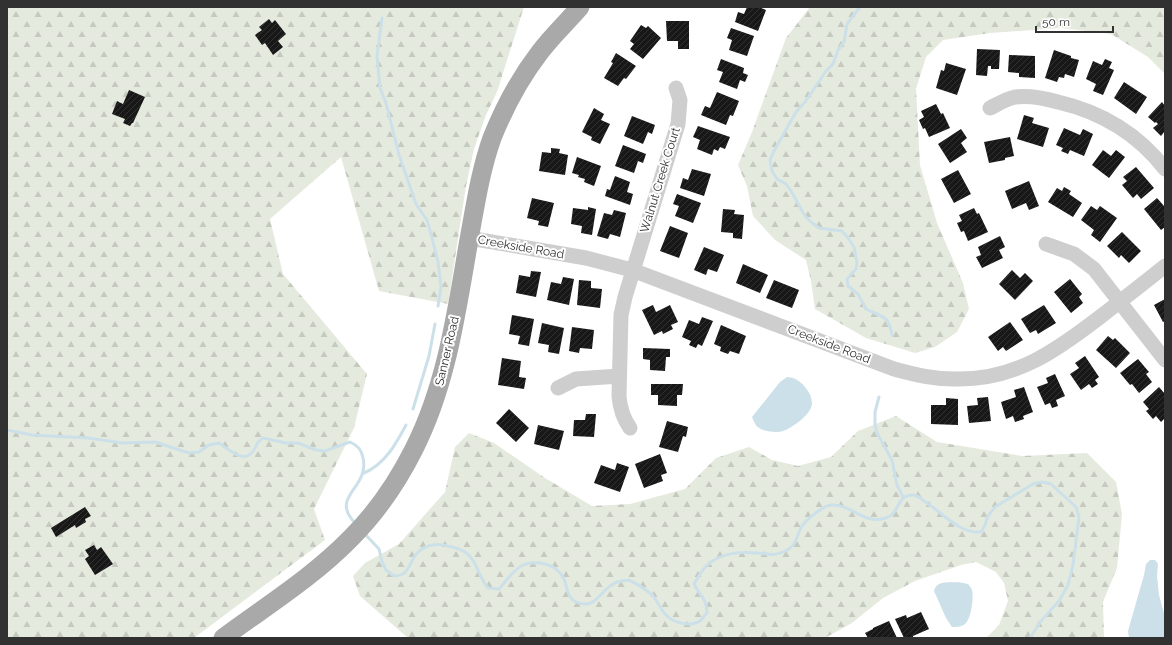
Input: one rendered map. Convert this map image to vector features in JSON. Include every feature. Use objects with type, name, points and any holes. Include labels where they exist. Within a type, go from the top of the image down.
[{"type":"main road","name":"Sanner Road","points":[[223,638],[313,572],[351,538],[369,518],[398,478],[414,450],[434,404],[449,351],[478,190],[492,138],[513,93],[540,51],[580,7]]},
{"type":"street","name":"Walnut Creek Court","points":[[630,428],[620,409],[619,376],[621,315],[632,270],[678,124],[680,100],[676,88]]},
{"type":"street","points":[[990,108],[1004,101],[1015,98],[1030,97],[1046,99],[1084,110],[1104,118],[1123,129],[1140,142],[1165,169]]},
{"type":"street","name":"Creekside Road","points":[[469,238],[586,258],[632,270],[894,369],[939,379],[960,380],[984,377],[1010,371],[1034,362],[1070,340],[1165,266]]},
{"type":"street","points":[[1046,244],[1074,254],[1094,269],[1165,360]]},
{"type":"street","points":[[558,388],[576,379],[619,376]]},
{"type":"green space","points":[[7,7],[524,7],[497,92],[486,115],[474,149],[466,186],[448,304],[379,291],[341,157],[270,219],[283,274],[367,374],[354,428],[314,509],[325,540],[194,638],[7,638]]},
{"type":"green space","points":[[810,7],[1162,7],[1165,9],[1165,74],[1148,57],[1111,34],[1061,28],[990,33],[943,40],[926,57],[916,89],[920,165],[937,223],[963,283],[969,309],[957,332],[935,347],[915,353],[866,338],[815,309],[806,260],[775,240],[753,216],[747,186],[738,165],[752,132],[786,38]]},
{"type":"green space","points":[[896,416],[937,442],[1022,456],[1087,453],[1116,482],[1122,514],[1117,568],[1103,602],[1104,638],[986,638],[999,625],[1008,601],[1004,583],[996,572],[976,562],[961,565],[915,581],[883,598],[852,623],[825,638],[408,638],[360,596],[353,576],[365,563],[399,544],[445,492],[455,447],[469,433],[494,443],[545,478],[592,506],[630,504],[685,489],[716,458],[749,447],[772,460],[798,466],[831,457],[858,431]]},
{"type":"water","points":[[787,377],[797,380],[806,389],[810,395],[812,404],[811,408],[805,417],[783,431],[772,432],[759,428],[755,424],[752,417],[780,382]]},
{"type":"water","points":[[1150,560],[1155,560],[1158,564],[1157,576],[1159,595],[1165,617],[1165,638],[1129,638],[1128,631],[1146,564]]},
{"type":"water","points":[[947,582],[968,584],[972,589],[972,603],[969,618],[965,624],[952,627],[946,618],[934,591],[935,587],[940,584]]},
{"type":"building","points":[[747,7],[759,7],[766,10],[758,31],[735,22],[738,12],[744,14]]},
{"type":"building","points":[[269,19],[272,23],[275,20],[286,34],[278,41],[283,47],[273,55],[265,43],[262,45],[255,35],[262,30],[259,27]]},
{"type":"building","points":[[666,21],[689,21],[689,49],[678,49],[678,41],[667,41]]},
{"type":"building","points":[[641,25],[646,28],[648,26],[661,38],[643,59],[630,49],[634,44],[630,41]]},
{"type":"building","points":[[731,28],[754,36],[747,56],[729,50],[732,40],[727,38]]},
{"type":"building","points":[[977,49],[1000,50],[999,69],[991,69],[991,66],[988,66],[987,76],[976,75]]},
{"type":"building","points":[[1054,50],[1079,60],[1074,77],[1065,74],[1064,78],[1059,77],[1057,82],[1045,78]]},
{"type":"building","points":[[616,53],[636,66],[626,79],[624,78],[618,86],[604,78],[613,63],[611,62]]},
{"type":"building","points":[[1009,55],[1035,56],[1035,78],[1019,77],[1019,73],[1008,72]]},
{"type":"building","points":[[721,59],[744,68],[743,73],[748,75],[745,82],[740,80],[737,89],[719,82],[723,72],[717,70]]},
{"type":"building","points":[[1105,59],[1112,62],[1109,68],[1114,70],[1103,95],[1093,91],[1096,84],[1086,79],[1093,61],[1102,65]]},
{"type":"building","points":[[946,63],[966,69],[957,95],[936,88],[941,70],[944,71]]},
{"type":"building","points":[[1124,82],[1147,97],[1136,114],[1114,98]]},
{"type":"building","points":[[129,90],[145,97],[133,123],[130,126],[123,123],[125,119],[112,114],[117,101],[123,104]]},
{"type":"building","points":[[717,92],[739,101],[733,116],[730,115],[726,125],[701,115],[705,106],[710,108]]},
{"type":"building","points":[[1162,102],[1165,106],[1165,131],[1161,136],[1153,128],[1158,124],[1148,117]]},
{"type":"building","points":[[936,104],[941,114],[943,113],[950,128],[929,137],[919,120],[924,117],[921,111]]},
{"type":"building","points":[[594,108],[604,114],[601,120],[610,124],[600,144],[591,140],[592,137],[582,132]]},
{"type":"building","points":[[1024,115],[1034,118],[1032,123],[1049,128],[1043,147],[1017,139]]},
{"type":"building","points":[[632,116],[655,125],[652,134],[648,132],[643,144],[624,136]]},
{"type":"building","points":[[698,126],[730,137],[725,149],[720,147],[718,151],[714,149],[712,155],[697,149],[700,140],[693,137]]},
{"type":"building","points":[[1064,128],[1080,135],[1083,129],[1093,134],[1084,156],[1070,150],[1068,154],[1061,151],[1063,148],[1056,145]]},
{"type":"building","points":[[961,129],[967,138],[961,143],[967,152],[950,163],[938,144]]},
{"type":"building","points":[[1010,137],[1014,156],[1005,158],[1005,160],[989,163],[984,142]]},
{"type":"building","points":[[623,145],[646,154],[643,163],[638,161],[634,173],[615,166]]},
{"type":"building","points":[[551,148],[560,149],[559,153],[568,155],[565,175],[539,171],[542,152],[551,153]]},
{"type":"building","points":[[1103,150],[1111,156],[1116,150],[1125,157],[1109,178],[1092,165]]},
{"type":"building","points":[[577,157],[601,166],[594,186],[584,182],[585,179],[578,177],[579,175],[572,173]]},
{"type":"building","points":[[1136,167],[1154,188],[1141,199],[1137,194],[1133,198],[1122,185],[1127,181],[1123,177]]},
{"type":"building","points":[[692,169],[711,174],[704,196],[680,188],[683,178],[688,180]]},
{"type":"building","points":[[958,170],[971,194],[954,203],[941,179]]},
{"type":"building","points":[[615,176],[630,182],[627,192],[633,194],[630,205],[605,196],[607,189],[610,190]]},
{"type":"building","points":[[1029,181],[1039,206],[1029,210],[1026,203],[1012,209],[1005,191]]},
{"type":"building","points":[[1064,187],[1071,191],[1069,194],[1082,203],[1073,217],[1048,202],[1057,188],[1062,191]]},
{"type":"building","points":[[677,194],[701,203],[693,223],[675,216],[679,206],[673,204]]},
{"type":"building","points":[[532,198],[554,203],[548,227],[538,225],[539,221],[527,218]]},
{"type":"building","points":[[1157,198],[1164,206],[1165,205],[1165,227],[1161,230],[1144,209]]},
{"type":"building","points":[[1091,206],[1097,210],[1100,206],[1117,218],[1100,242],[1091,235],[1094,230],[1081,220]]},
{"type":"building","points":[[588,207],[596,209],[592,235],[581,233],[582,226],[571,224],[573,208],[588,210]]},
{"type":"building","points":[[974,208],[977,214],[979,213],[988,232],[968,241],[964,231],[961,232],[957,223],[962,221],[959,215]]},
{"type":"building","points":[[723,209],[735,210],[734,214],[744,215],[742,239],[733,238],[733,233],[721,232]]},
{"type":"building","points":[[614,210],[626,213],[620,237],[610,234],[608,239],[597,236],[604,213],[612,215]]},
{"type":"building","points":[[670,226],[688,233],[679,258],[660,251]]},
{"type":"building","points":[[1122,232],[1141,251],[1129,263],[1121,255],[1119,258],[1107,246]]},
{"type":"building","points":[[1000,236],[1005,247],[999,250],[1003,258],[982,268],[976,257],[981,255],[978,247]]},
{"type":"building","points":[[704,247],[724,255],[717,272],[708,269],[706,275],[694,270]]},
{"type":"building","points":[[743,264],[768,275],[760,293],[736,283]]},
{"type":"building","points":[[1012,270],[1020,278],[1025,273],[1033,281],[1015,300],[999,284]]},
{"type":"building","points":[[531,271],[541,272],[536,297],[516,293],[519,275],[530,277]]},
{"type":"building","points":[[563,277],[574,279],[569,305],[547,300],[551,282],[561,284]]},
{"type":"building","points":[[1070,279],[1082,294],[1079,297],[1083,303],[1071,313],[1054,292]]},
{"type":"building","points":[[579,280],[591,281],[591,288],[602,289],[600,308],[577,305]]},
{"type":"building","points":[[774,280],[799,290],[792,308],[766,298]]},
{"type":"building","points":[[1165,299],[1165,321],[1163,322],[1154,305]]},
{"type":"building","points":[[653,305],[656,312],[670,305],[678,322],[671,325],[673,329],[663,334],[662,331],[654,335],[642,310]]},
{"type":"building","points":[[1044,305],[1056,323],[1038,334],[1036,330],[1030,333],[1021,319]]},
{"type":"building","points":[[512,315],[534,319],[529,346],[518,344],[520,336],[509,334]]},
{"type":"building","points":[[702,317],[713,321],[702,346],[698,344],[696,348],[689,345],[691,341],[682,337],[689,320],[699,324]]},
{"type":"building","points":[[1010,322],[1023,340],[1006,351],[1003,347],[998,351],[988,337]]},
{"type":"building","points":[[542,323],[564,328],[559,354],[548,352],[549,345],[538,343]]},
{"type":"building","points":[[721,325],[746,336],[739,354],[730,351],[728,354],[720,351],[721,347],[714,344]]},
{"type":"building","points":[[572,327],[594,330],[592,349],[580,348],[579,353],[569,351]]},
{"type":"building","points":[[1108,336],[1113,340],[1115,338],[1130,353],[1116,368],[1096,350]]},
{"type":"building","points":[[643,348],[670,349],[670,357],[666,357],[665,371],[650,370],[650,360],[643,359]]},
{"type":"building","points":[[1085,356],[1099,377],[1095,380],[1098,384],[1092,388],[1089,384],[1081,390],[1070,374],[1079,368],[1075,363]]},
{"type":"building","points":[[502,358],[521,361],[519,377],[526,378],[524,389],[498,385]]},
{"type":"building","points":[[1138,359],[1149,372],[1146,374],[1152,382],[1139,393],[1120,373]]},
{"type":"building","points":[[1055,374],[1065,396],[1056,400],[1058,406],[1052,408],[1050,403],[1045,405],[1037,387],[1048,383],[1046,378]]},
{"type":"building","points":[[651,384],[683,384],[682,395],[677,395],[677,406],[658,405],[658,395],[651,395]]},
{"type":"building","points":[[1024,387],[1033,412],[1023,416],[1024,419],[1015,422],[1013,416],[1006,419],[1001,402],[1016,397],[1014,390]]},
{"type":"building","points":[[1159,387],[1165,394],[1165,418],[1161,422],[1156,416],[1153,419],[1146,411],[1149,409],[1143,402]]},
{"type":"building","points":[[988,397],[991,421],[969,423],[967,406],[978,405],[977,398]]},
{"type":"building","points":[[946,398],[958,399],[958,425],[931,424],[931,405],[946,405]]},
{"type":"building","points":[[509,409],[529,428],[516,442],[496,423]]},
{"type":"building","points":[[586,414],[596,414],[594,437],[573,436],[574,420],[585,420]]},
{"type":"building","points":[[667,421],[688,427],[686,437],[683,436],[678,452],[659,447]]},
{"type":"building","points":[[538,425],[564,431],[559,450],[534,444]]},
{"type":"building","points":[[660,454],[667,473],[661,475],[663,481],[644,488],[635,464]]},
{"type":"building","points":[[617,463],[629,467],[620,492],[594,483],[601,465],[615,470]]},
{"type":"building","points":[[85,507],[91,516],[85,519],[86,522],[76,528],[75,525],[56,537],[51,528]]},
{"type":"building","points":[[94,545],[97,550],[101,547],[113,564],[95,575],[85,559],[89,556],[85,550]]},
{"type":"building","points":[[921,612],[929,629],[913,636],[913,638],[904,638],[895,619],[906,615],[907,618]]},
{"type":"building","points":[[889,621],[897,638],[868,638],[865,633]]},
{"type":"waterway","points":[[860,7],[847,24],[844,42],[838,50],[833,64],[826,71],[805,102],[796,112],[770,160],[772,171],[777,179],[786,184],[805,216],[819,228],[842,231],[848,238],[854,247],[857,263],[856,269],[847,279],[848,286],[858,294],[866,309],[881,316],[889,323],[892,335]]},
{"type":"waterway","points":[[382,18],[377,56],[380,88],[386,103],[399,155],[416,204],[427,220],[432,238],[438,262],[441,287],[438,306]]},
{"type":"waterway","points":[[413,409],[429,356],[435,324]]},
{"type":"waterway","points":[[879,397],[875,412],[875,425],[877,433],[892,460],[897,485],[903,497]]},
{"type":"waterway","points":[[364,473],[384,459],[394,446],[406,425]]},
{"type":"waterway","points":[[7,430],[32,435],[88,438],[123,443],[155,442],[189,453],[199,452],[209,445],[219,443],[241,456],[250,454],[258,442],[263,438],[286,443],[298,443],[316,450],[325,451],[350,442],[359,448],[363,458],[364,469],[348,499],[346,506],[349,514],[356,524]]},
{"type":"waterway","points":[[364,533],[379,549],[382,562],[386,570],[394,576],[405,573],[413,559],[423,548],[432,545],[442,545],[459,549],[469,555],[488,588],[499,589],[513,572],[523,565],[529,563],[545,564],[558,571],[564,579],[569,595],[576,602],[584,604],[595,601],[615,583],[628,580],[637,584],[651,594],[668,617],[677,622],[692,624],[701,620],[707,613],[706,604],[694,584],[707,565],[719,557],[734,553],[774,554],[783,552],[792,547],[804,523],[815,513],[828,506],[831,505],[846,508],[870,519],[886,518],[894,513],[904,498],[914,495],[921,498],[965,530],[981,532],[988,516],[995,507],[1033,484],[1042,482],[1051,484],[1076,507],[1079,517],[1073,565],[1068,585],[1059,601],[1041,621],[1030,638]]}]
